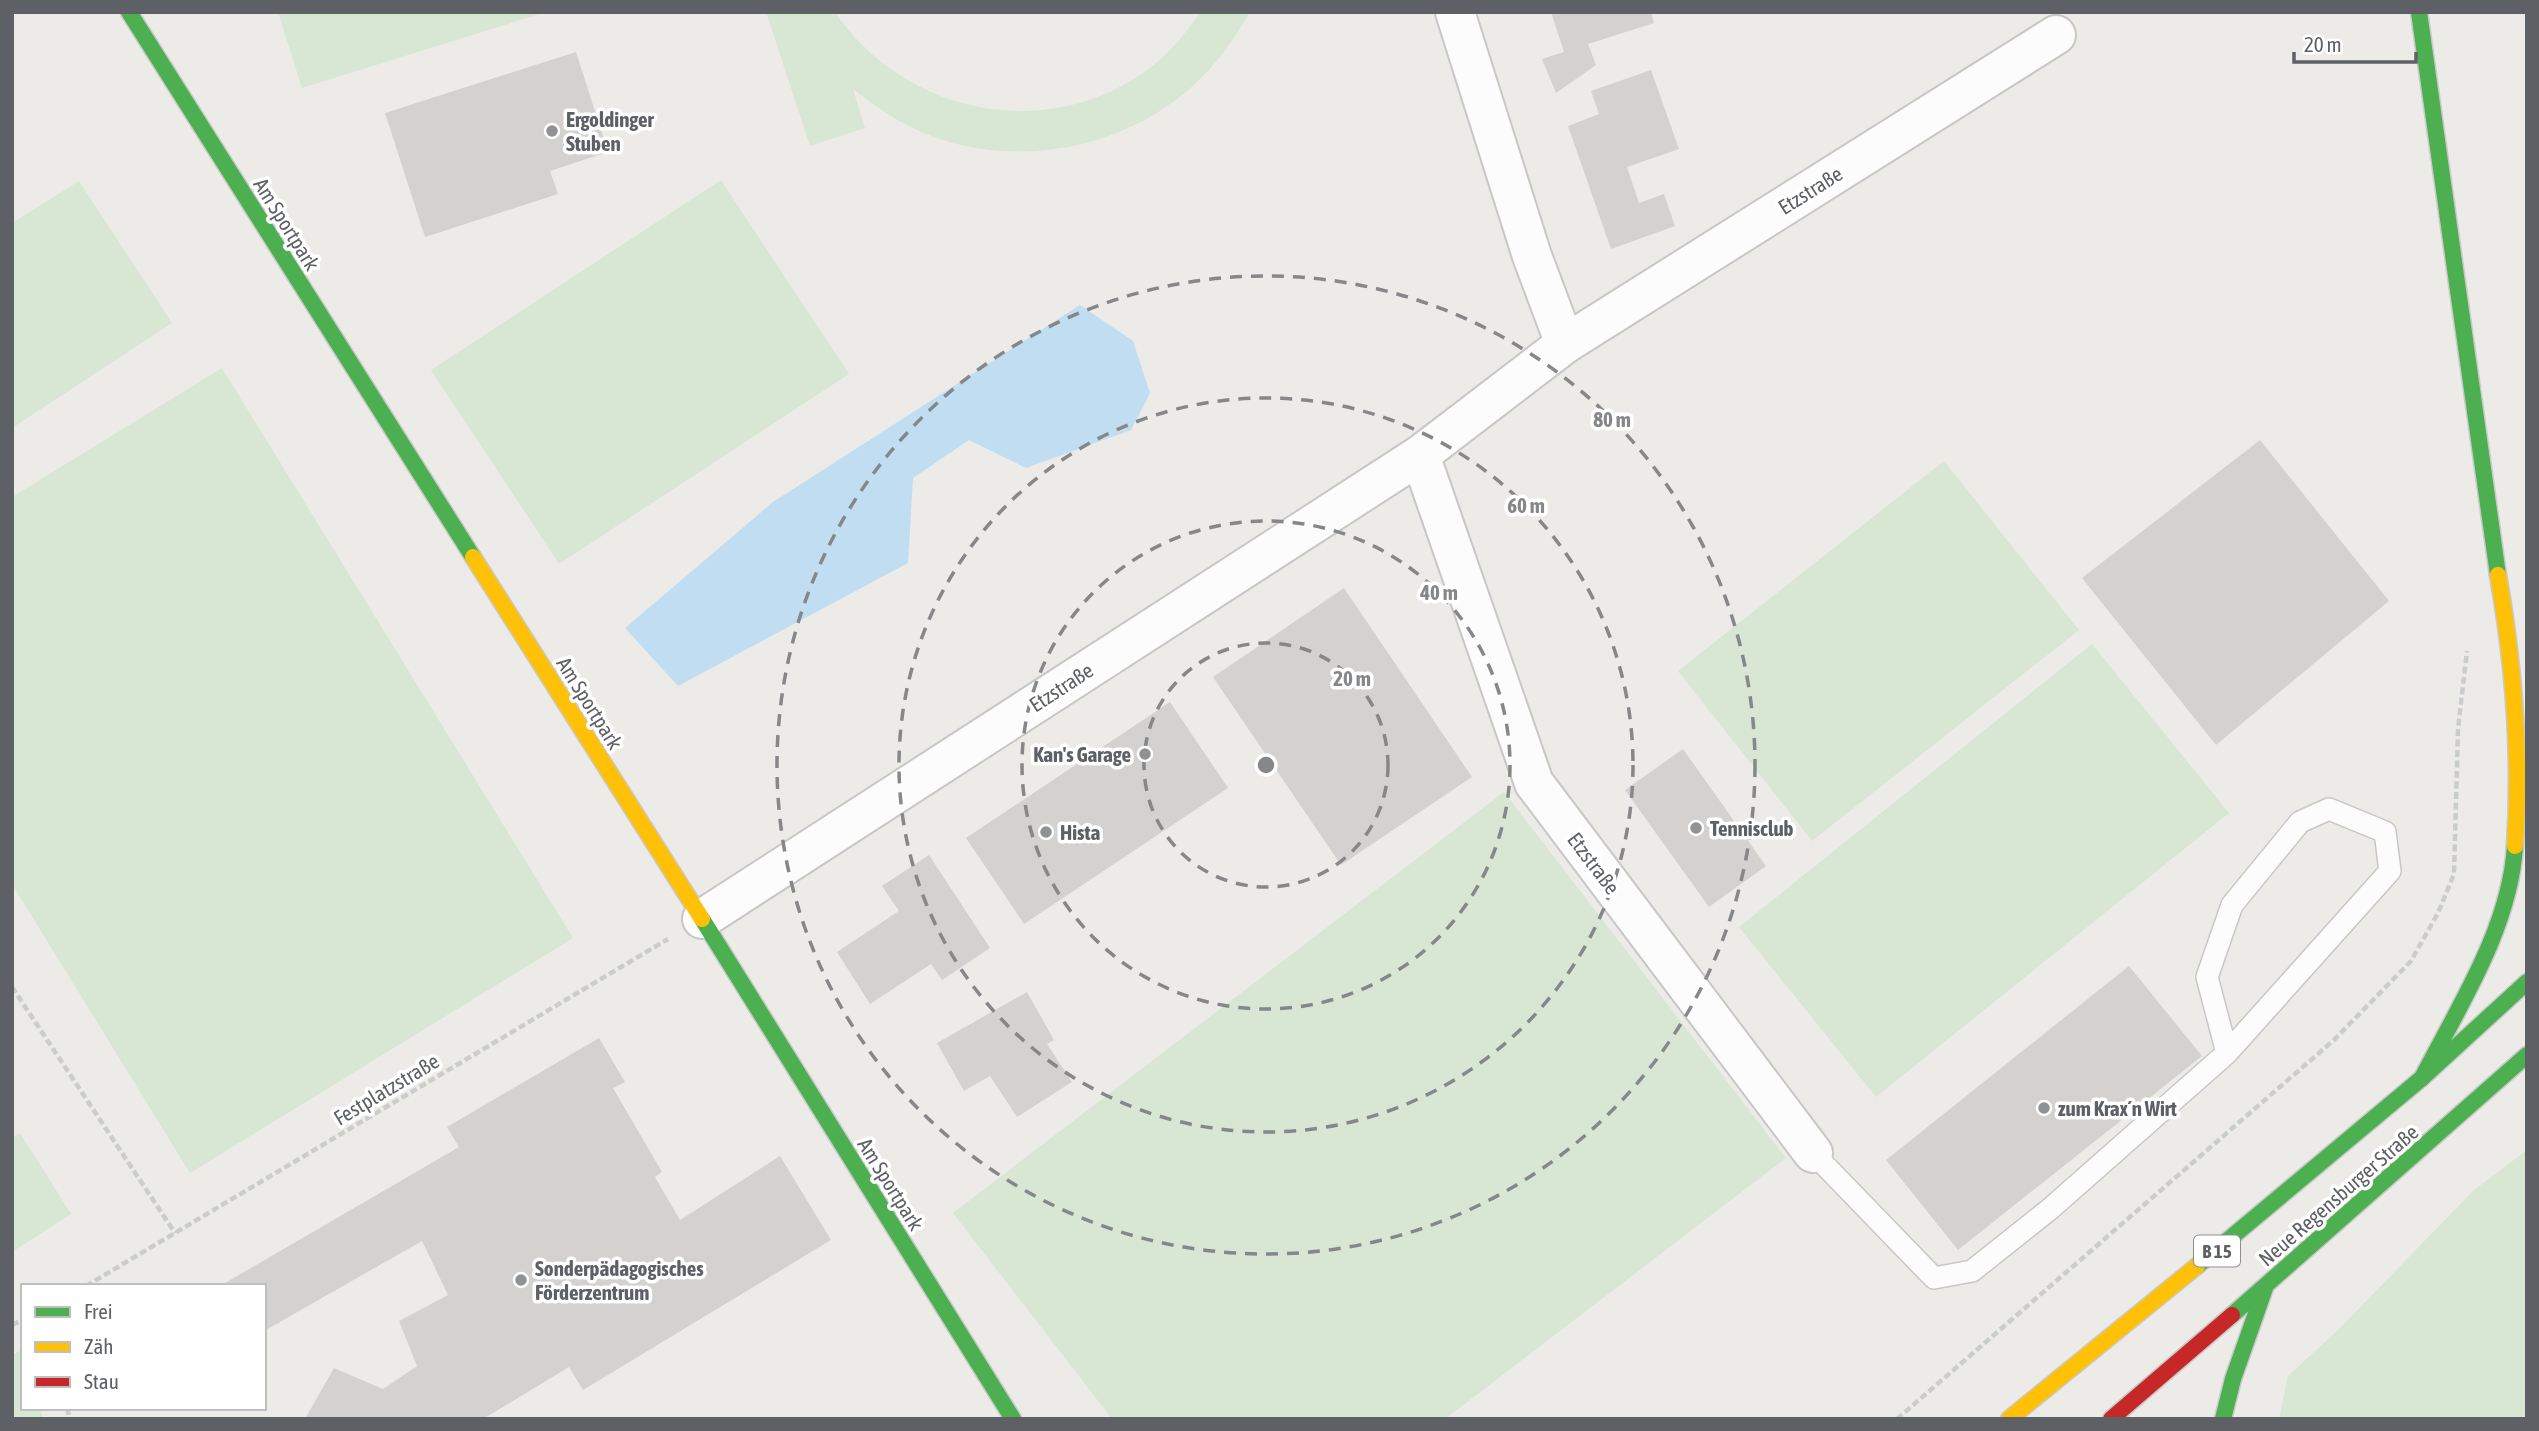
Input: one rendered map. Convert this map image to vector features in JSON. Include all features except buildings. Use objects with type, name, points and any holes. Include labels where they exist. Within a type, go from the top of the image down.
[{"type":"main road","name":"Am Sportpark","points":[[129,12],[702,919],[1013,1419]]},
{"type":"main road","points":[[2419,12],[2490,525],[2509,637],[2517,727],[2518,798],[2514,866],[2497,930],[2421,1078]]},
{"type":"main road","points":[[2490,525],[2514,566]]},
{"type":"main road","name":"B 15","points":[[2009,1419],[2286,1194],[2527,982]]},
{"type":"main road","name":"Neue Regensburger Straße","points":[[2110,1419],[2266,1286],[2527,1055]]},
{"type":"main road","points":[[2223,1419],[2233,1379],[2266,1286]]},
{"type":"street","points":[[1455,12],[1532,256],[1565,344]]},
{"type":"street","name":"Etzstraße","points":[[702,919],[1420,455],[1565,344],[2056,36]]},
{"type":"street","name":"Etzstraße","points":[[1420,455],[1534,783],[1813,1153]]},
{"type":"lane","points":[[1813,1153],[1934,1278],[1972,1270],[2050,1209],[2227,1053],[2390,871],[2385,832],[2329,809],[2300,822],[2232,905],[2207,977],[2227,1053]]},
{"type":"path","name":"Festplatzstraße","points":[[89,1284],[702,919]]},
{"type":"path","points":[[12,987],[175,1233]]},
{"type":"green space","points":[[278,12],[546,12],[302,88]]},
{"type":"green space","points":[[766,12],[835,12],[865,48],[901,76],[941,96],[984,108],[1028,111],[1072,105],[1115,89],[1162,58],[1201,12],[1250,12],[1230,44],[1206,73],[1180,97],[1151,117],[1086,143],[1051,150],[1016,151],[981,149],[933,137],[897,120],[853,89],[865,128],[810,146]]},
{"type":"green space","points":[[721,180],[849,374],[559,564],[431,370]]},
{"type":"green space","points":[[79,181],[172,323],[12,428],[12,223]]},
{"type":"green space","points":[[222,368],[573,938],[190,1173],[12,884],[12,497]]},
{"type":"green space","points":[[1944,461],[2079,630],[1812,841],[1678,671]]},
{"type":"green space","points":[[2092,644],[2229,813],[1876,1097],[1739,927]]},
{"type":"green space","points":[[1504,792],[1786,1158],[1445,1419],[1112,1419],[953,1213]]},
{"type":"green space","points":[[20,1133],[71,1214],[12,1252],[12,1138]]},
{"type":"green space","points":[[2527,1150],[2527,1419],[2279,1419],[2288,1376],[2339,1329],[2474,1190]]},
{"type":"green space","points":[[21,1350],[21,1410],[41,1410],[43,1419],[12,1419],[12,1355]]},
{"type":"water","points":[[1080,305],[1133,341],[1150,393],[1131,430],[1026,468],[969,440],[913,478],[908,563],[678,686],[625,628],[773,502]]},
{"type":"traffic: fast","points":[[129,12],[473,557]]},
{"type":"traffic: fast","points":[[2419,12],[2498,575]]},
{"type":"traffic: fast","points":[[2422,1078],[2466,995],[2493,936],[2504,907],[2515,846]]},
{"type":"traffic: fast","points":[[702,919],[1013,1419]]},
{"type":"traffic: fast","points":[[2197,1266],[2422,1078],[2527,982]]},
{"type":"traffic: fast","points":[[2232,1315],[2527,1055]]},
{"type":"traffic: fast","points":[[2223,1419],[2233,1379],[2265,1288]]},
{"type":"traffic: slow","points":[[473,557],[702,919]]},
{"type":"traffic: slow","points":[[2498,575],[2515,710],[2515,846]]},
{"type":"traffic: slow","points":[[2009,1419],[2197,1266]]},
{"type":"traffic: jam","points":[[2111,1419],[2232,1315]]},
{"type":"place","name":"Ergoldinger Stuben","points":[[552,131]]},
{"type":"place","name":"Kan's Garage","points":[[1145,754]]},
{"type":"place","name":"Tennisclub","points":[[1696,828]]},
{"type":"place","name":"Hista","points":[[1046,832]]},
{"type":"place","name":"zum Krax´n Wirt","points":[[2044,1108]]},
{"type":"place","name":"Sonderpädagogisches Förderzentrum","points":[[521,1280]]}]
